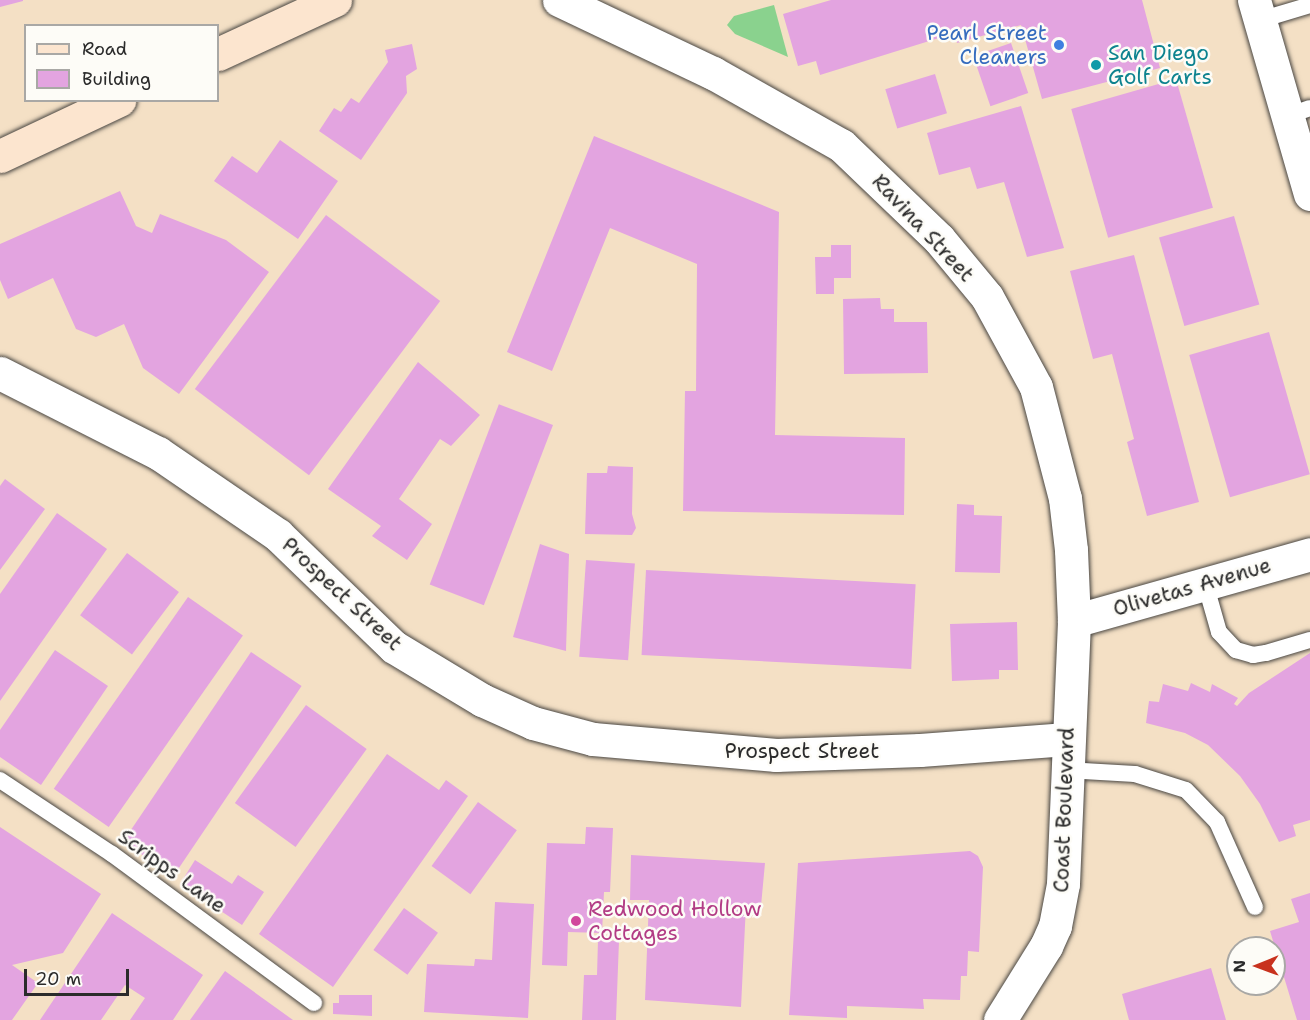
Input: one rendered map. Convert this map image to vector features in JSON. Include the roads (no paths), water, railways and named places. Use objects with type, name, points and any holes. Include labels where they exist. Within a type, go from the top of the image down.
[{"type":"main road","points":[[219,54],[334,0]]},
{"type":"main road","points":[[0,156],[115,102]]},
{"type":"street","name":"Ravina Street","points":[[559,0],[723,78],[841,146],[896,195],[960,264],[987,297],[1018,348],[1045,413],[1065,498],[1074,621]]},
{"type":"street","points":[[1257,10],[1299,112],[1310,194]]},
{"type":"street","name":"Prospect Street","points":[[0,373],[158,453],[278,535],[394,647],[451,682],[533,723],[593,739],[776,755],[920,750],[1066,754]]},
{"type":"street","name":"Olivetas Avenue","points":[[1074,621],[1310,554]]},
{"type":"street","name":"Coast Boulevard","points":[[1000,1020],[1055,926],[1063,884],[1066,754],[1074,621]]},
{"type":"lane","points":[[1257,10],[1310,5]]},
{"type":"lane","points":[[1205,583],[1219,632],[1236,650],[1253,655],[1310,640]]},
{"type":"lane","points":[[1066,754],[1186,790],[1217,822],[1255,907]]},
{"type":"lane","name":"Scripps Lane","points":[[0,780],[112,854],[314,1003]]},
{"type":"place","name":"Pearl Street Cleaners","points":[[1059,45]]},
{"type":"place","name":"San Diego Golf Carts","points":[[1096,65]]},
{"type":"place","name":"Redwood Hollow Cottages","points":[[576,921]]}]
